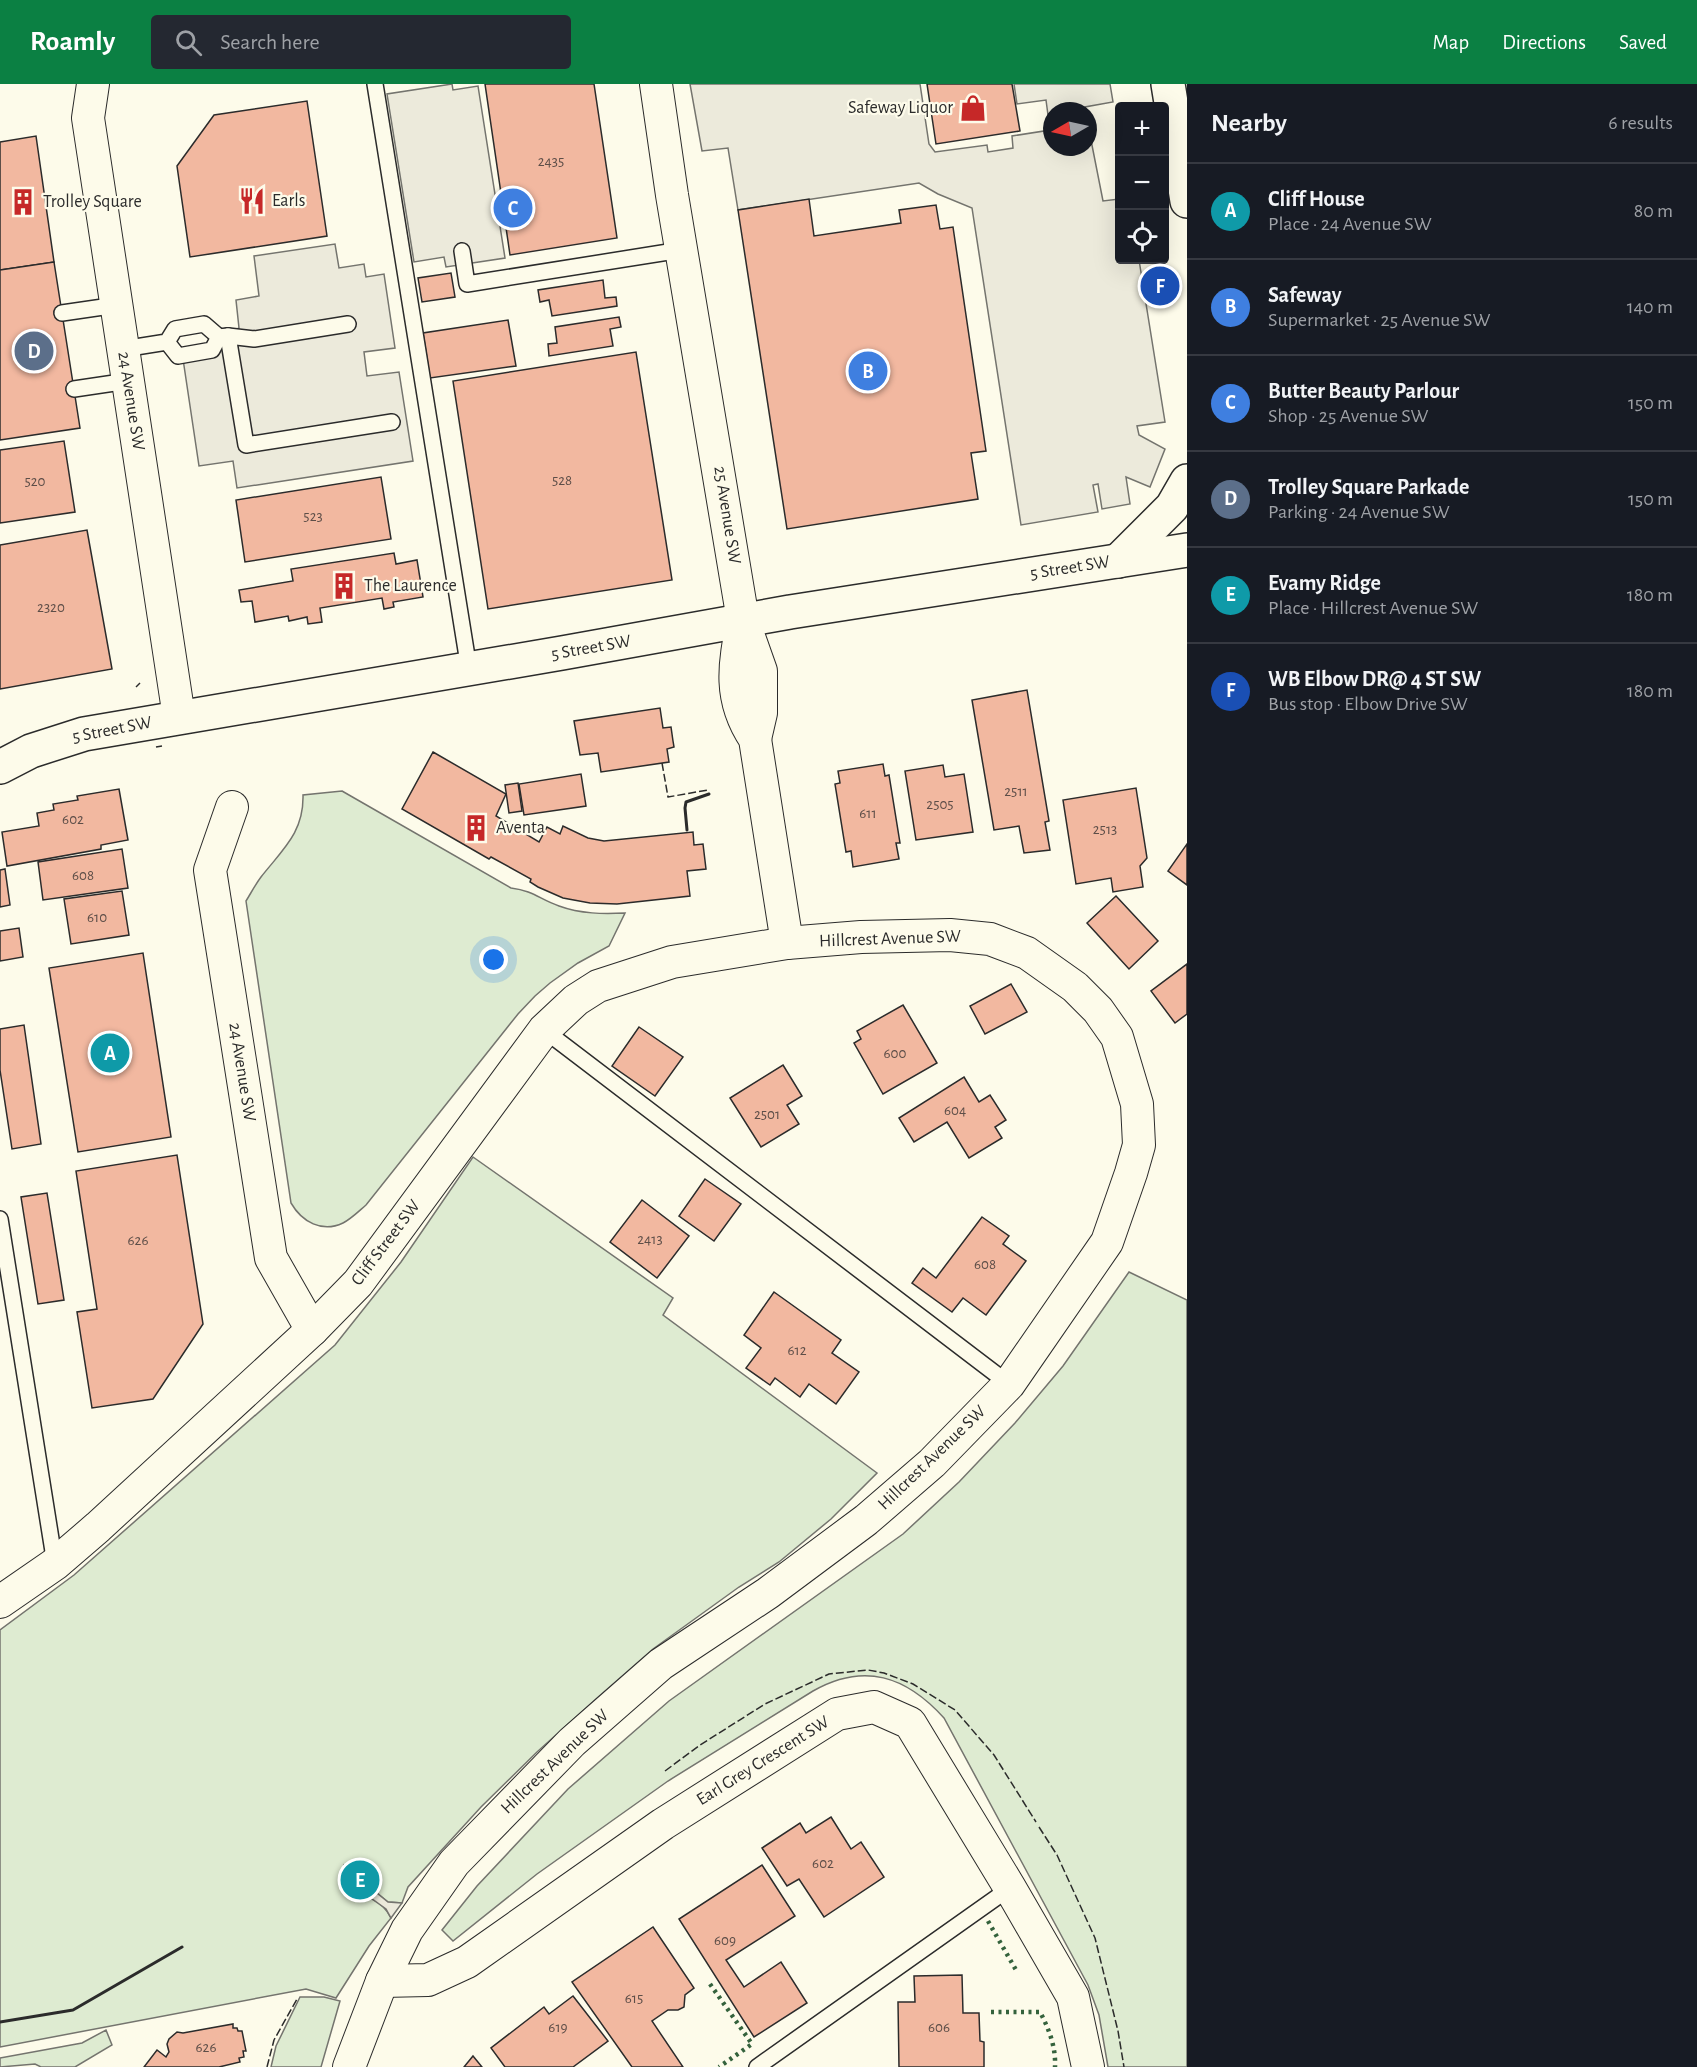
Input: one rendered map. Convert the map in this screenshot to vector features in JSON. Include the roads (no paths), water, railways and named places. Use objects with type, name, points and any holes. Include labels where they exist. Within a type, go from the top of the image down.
[{"type":"street","name":"24 Avenue SW","points":[[93,84],[88,118],[179,717]]},
{"type":"street","name":"25 Avenue SW","points":[[656,84],[681,250],[743,620],[734,676],[743,722],[755,740],[787,943]]},
{"type":"street","points":[[1168,84],[1187,201]]},
{"type":"street","points":[[1118,561],[1172,507],[1187,481]]},
{"type":"street","name":"5 Street SW","points":[[0,766],[57,741],[84,734],[743,620],[1187,550]]},
{"type":"street","name":"24 Avenue SW","points":[[232,807],[210,870],[271,1258],[312,1329]]},
{"type":"street","name":"Hillcrest Avenue SW","points":[[349,2067],[382,1981],[407,1930],[454,1863],[572,1742],[661,1664],[768,1593],[867,1520],[932,1463],[1009,1384],[1107,1242],[1139,1145],[1137,1104],[1117,1037],[1098,1010],[1075,987],[1027,953],[990,939],[950,935],[861,937],[787,943]]},
{"type":"street","name":"Cliff Street SW","points":[[0,1602],[55,1564],[312,1329],[358,1283],[544,1030],[576,1000],[598,986],[672,962],[787,943]]},
{"type":"street","name":"Earl Grey Crescent SW","points":[[382,1981],[428,1980],[467,1962],[663,1824],[837,1714],[874,1707],[910,1724],[1010,1888],[1073,1996],[1088,2067]]},
{"type":"lane","points":[[375,84],[469,669]]},
{"type":"lane","points":[[462,251],[467,284],[681,250]]},
{"type":"lane","points":[[62,313],[117,304]]},
{"type":"lane","points":[[123,349],[167,342],[175,329],[204,324],[223,336],[254,339],[348,324]]},
{"type":"lane","points":[[167,342],[178,356],[212,350],[223,336]]},
{"type":"lane","points":[[223,336],[246,445],[392,422]]},
{"type":"lane","points":[[74,389],[128,381]]},
{"type":"lane","points":[[544,1030],[1009,1384]]},
{"type":"lane","points":[[0,1219],[55,1564]]},
{"type":"lane","points":[[757,2067],[1010,1888]]},
{"type":"place","name":"Safeway Liquor","points":[[973,108]]},
{"type":"place","name":"Earls","points":[[252,201]]},
{"type":"place","name":"Trolley Square","points":[[23,202]]},
{"type":"place","name":"Butter Beauty Parlour","points":[[513,208]]},
{"type":"place","name":"WB Elbow DR@ 4 ST SW","points":[[1160,286]]},
{"type":"place","name":"Trolley Square Parkade","points":[[34,351]]},
{"type":"place","name":"Safeway","points":[[868,371]]},
{"type":"place","name":"The Laurence","points":[[344,586]]},
{"type":"place","name":"Aventa","points":[[476,828]]},
{"type":"place","name":"Cliff House","points":[[110,1053]]},
{"type":"place","name":"Evamy Ridge","points":[[360,1880]]}]
